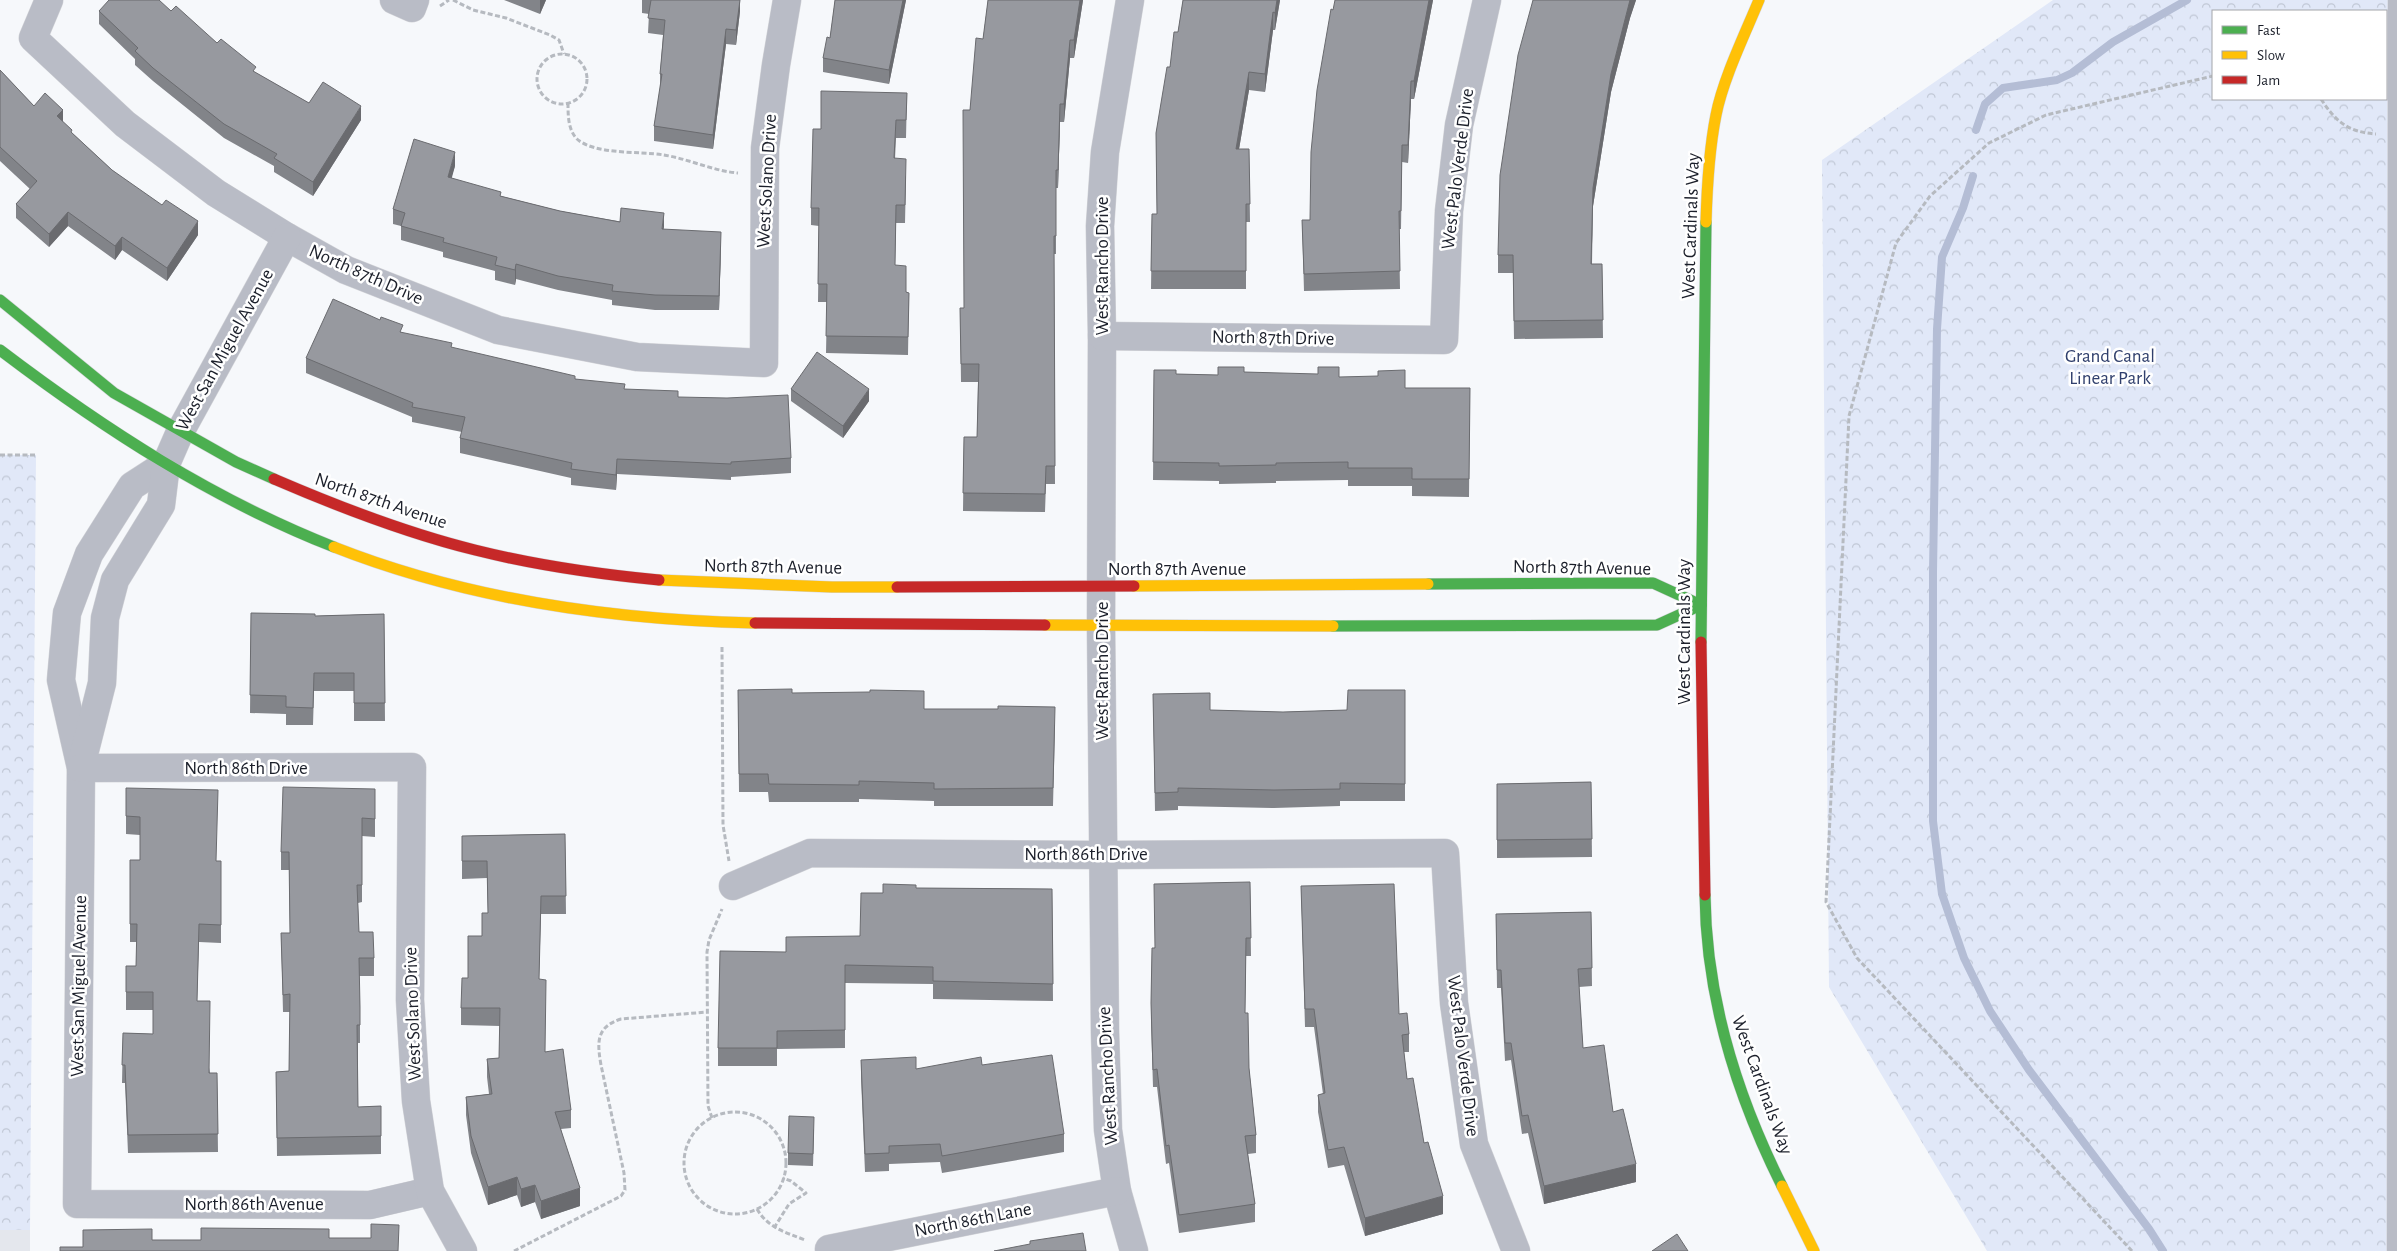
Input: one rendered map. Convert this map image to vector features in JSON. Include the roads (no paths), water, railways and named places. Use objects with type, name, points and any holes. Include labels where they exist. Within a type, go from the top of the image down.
[{"type":"street","name":"North 87th Drive","points":[[49,0],[33,38],[125,124],[216,193],[287,237],[346,270],[498,330],[637,357],[764,363]]},
{"type":"street","name":"West Solano Drive","points":[[764,363],[765,148],[776,65],[788,0]]},
{"type":"street","name":"West Rancho Drive","points":[[1130,0],[1105,152],[1100,226],[1102,336],[1101,626],[1108,1130],[1117,1191],[1134,1251]]},
{"type":"street","name":"West Palo Verde Drive","points":[[1444,340],[1450,211],[1459,125],[1487,0]]},
{"type":"street","name":"West Cardinals Way","points":[[1758,0],[1739,47],[1716,114],[1708,183],[1701,605],[1705,926],[1717,1010],[1743,1095],[1773,1168],[1814,1251]]},
{"type":"street","name":"West San Miguel Avenue","points":[[81,768],[102,683],[106,618],[115,580],[161,505],[166,464],[180,432],[287,237]]},
{"type":"street","name":"North 87th Avenue","points":[[0,300],[114,393],[236,462],[340,507],[474,550],[582,572],[674,582],[832,587],[1653,583],[1701,605]]},
{"type":"street","name":"North 87th Drive","points":[[1102,336],[1444,340]]},
{"type":"street","points":[[0,350],[96,422],[257,516],[344,550],[449,582],[529,600],[597,612],[722,621],[1101,626],[1657,625],[1701,605]]},
{"type":"street","name":"West San Miguel Avenue","points":[[77,1204],[81,768],[61,680],[67,612],[89,554],[132,486],[166,464]]},
{"type":"street","points":[[65,635],[104,638]]},
{"type":"street","name":"West Solano Drive","points":[[412,767],[410,1000],[416,1101],[430,1191],[463,1251]]},
{"type":"street","name":"North 86th Drive","points":[[81,768],[412,767]]},
{"type":"street","name":"North 86th Drive","points":[[733,886],[810,853],[1103,855],[1445,853]]},
{"type":"street","name":"West Palo Verde Drive","points":[[1445,853],[1454,1003],[1474,1144],[1516,1251]]},
{"type":"street","name":"North 86th Avenue","points":[[77,1204],[370,1205],[430,1191]]},
{"type":"street","name":"North 86th Lane","points":[[829,1249],[1117,1191]]},
{"type":"lane","points":[[2394,1251],[2395,0]]},
{"type":"waterway","points":[[1976,130],[1985,104],[2003,88],[2057,80],[2072,73],[2113,42],[2187,0]]},
{"type":"waterway","points":[[1973,176],[1963,208],[1942,257],[1937,329],[1933,572],[1933,821],[1942,894],[1964,958],[1990,1011],[2029,1070],[2149,1229],[2163,1251]]},
{"type":"park label","name":"Grand Canal Linear Park","points":[[2110,367]]}]
